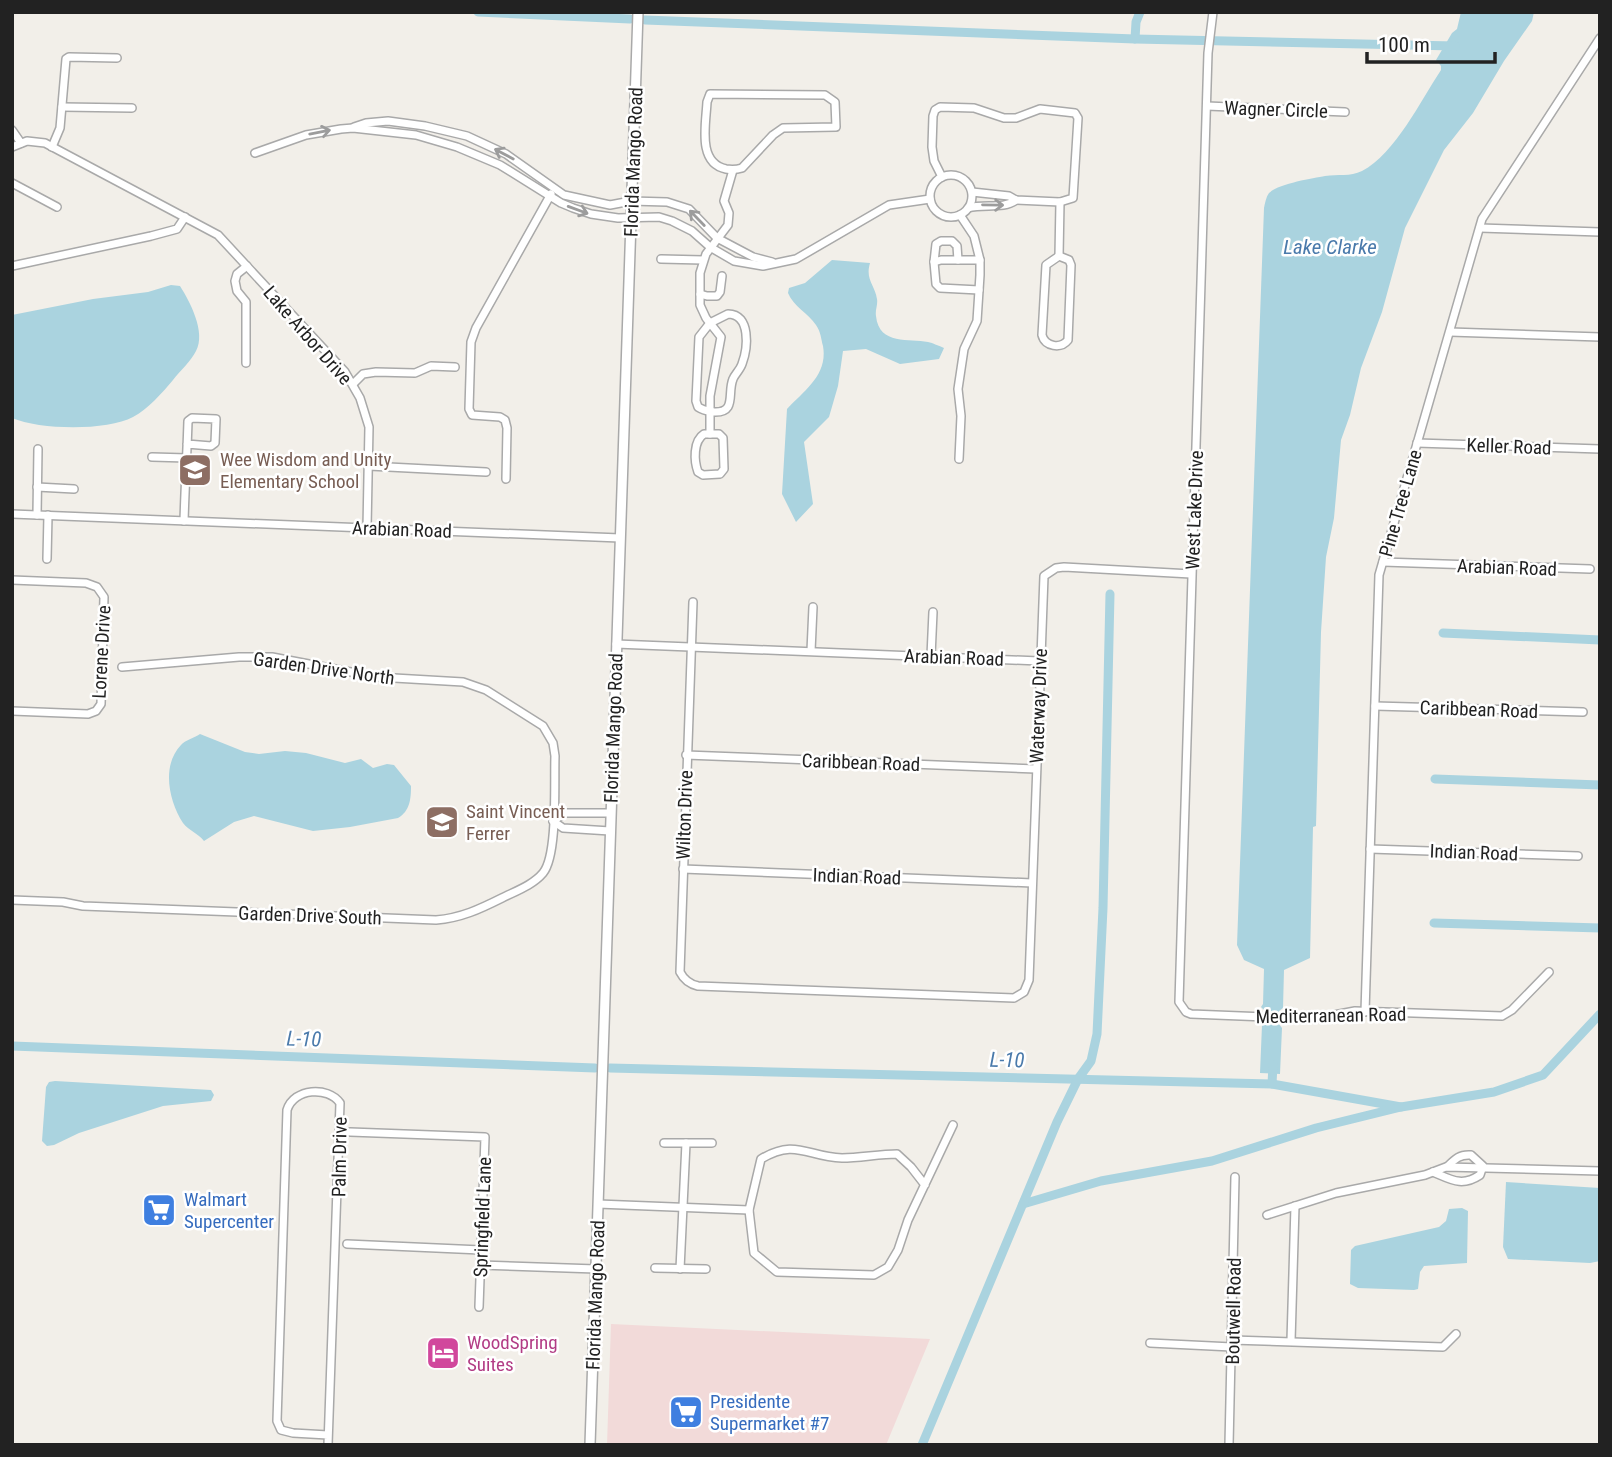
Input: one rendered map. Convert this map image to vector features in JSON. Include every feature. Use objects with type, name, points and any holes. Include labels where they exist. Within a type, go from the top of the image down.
[{"type":"street","name":"Florida Mango Road","points":[[590,1445],[638,12]]},
{"type":"street","name":"West Lake Drive","points":[[1181,1007],[1178,995],[1191,574],[1208,53],[1213,12]]},
{"type":"street","name":"Pine Tree Lane","points":[[1365,1012],[1379,575],[1482,219],[1600,38]]},
{"type":"street","points":[[52,147],[60,128],[66,59],[117,58]]},
{"type":"street","points":[[710,94],[825,95],[835,102],[836,127],[783,128],[742,168],[733,170],[716,166],[706,154],[707,102],[710,94]]},
{"type":"street","name":"Wagner Circle","points":[[1207,106],[1345,112]]},
{"type":"street","points":[[62,107],[132,108]]},
{"type":"street","points":[[942,177],[934,161],[932,147],[933,116],[935,110],[940,107],[974,108],[1004,118],[1016,118],[1040,110],[1075,113],[1078,118],[1073,198],[1060,202],[1016,200],[1009,196],[972,192]]},
{"type":"street","points":[[256,153],[307,135],[353,128],[366,123],[388,121],[425,126],[467,136],[506,154],[564,195],[610,205],[631,201],[667,202],[689,209],[717,238],[753,257],[776,263]]},
{"type":"street","points":[[353,128],[416,135],[457,147],[513,171],[561,203],[591,214],[659,217],[672,221],[692,231],[710,247],[734,261],[763,266],[796,259],[889,205],[930,199]]},
{"type":"street","points":[[12,131],[21,143],[12,147]]},
{"type":"street","name":"Lake Arbor Drive","points":[[21,143],[39,141],[52,147],[218,235],[345,372],[368,419],[370,442],[367,528]]},
{"type":"street","points":[[710,434],[713,376],[722,344],[719,332],[702,312],[700,294],[703,260],[729,219],[723,201],[733,170]]},
{"type":"street","points":[[968,208],[972,192],[960,177],[942,177],[931,188],[932,205],[941,215],[947,217],[960,215],[968,208],[979,205],[1009,205],[1016,200]]},
{"type":"street","points":[[12,183],[57,207]]},
{"type":"street","points":[[506,479],[505,420],[472,415],[468,409],[471,342],[549,195],[556,189]]},
{"type":"street","points":[[1059,256],[1060,202]]},
{"type":"street","points":[[960,215],[974,236],[980,260],[977,321],[964,349],[958,389],[961,416],[960,459]]},
{"type":"street","points":[[12,266],[177,229],[185,217]]},
{"type":"street","points":[[1480,228],[1600,232]]},
{"type":"street","points":[[958,260],[957,246],[952,241],[936,244],[934,278],[940,288],[979,290]]},
{"type":"street","points":[[1059,256],[1069,260],[1071,265],[1068,340],[1059,346],[1048,345],[1043,341],[1042,335],[1046,265],[1059,256]]},
{"type":"street","points":[[661,259],[703,260]]},
{"type":"street","points":[[934,262],[980,260]]},
{"type":"street","points":[[246,363],[246,302],[237,290],[235,281],[237,274],[247,266]]},
{"type":"street","points":[[700,294],[717,296],[722,276]]},
{"type":"street","points":[[735,314],[742,318],[745,325],[744,357],[733,378],[730,405],[726,410],[710,411],[698,407],[696,401],[699,337],[710,323],[719,317],[735,314]]},
{"type":"street","points":[[1450,332],[1600,337]]},
{"type":"street","points":[[353,384],[363,374],[415,373],[431,366],[455,367]]},
{"type":"street","points":[[184,521],[187,458],[187,444],[188,421],[192,418],[216,419],[215,443],[211,446],[187,444]]},
{"type":"street","points":[[710,434],[719,434],[725,443],[724,470],[715,476],[702,475],[696,466],[699,437],[710,434]]},
{"type":"street","name":"Keller Road","points":[[1417,443],[1600,449]]},
{"type":"street","points":[[37,515],[38,449]]},
{"type":"street","points":[[152,457],[187,458]]},
{"type":"street","points":[[369,467],[486,472]]},
{"type":"street","points":[[37,487],[74,489]]},
{"type":"street","name":"Arabian Road","points":[[12,514],[620,538]]},
{"type":"street","points":[[47,559],[48,515]]},
{"type":"street","name":"Arabian Road","points":[[1383,562],[1590,569]]},
{"type":"street","name":"Waterway Drive","points":[[1027,986],[1044,576],[1049,571],[1064,568],[1191,574]]},
{"type":"street","name":"Lorene Drive","points":[[12,580],[86,583],[97,587],[104,597],[101,704],[96,711],[12,710]]},
{"type":"street","name":"Wilton Drive","points":[[693,602],[680,972],[687,982],[698,986],[1014,998],[1020,996],[1027,986]]},
{"type":"street","points":[[811,651],[813,607]]},
{"type":"street","points":[[931,656],[933,612]]},
{"type":"street","name":"Arabian Road","points":[[617,644],[1039,661]]},
{"type":"street","name":"Garden Drive North","points":[[122,667],[239,657],[272,657],[377,677],[457,681],[475,685],[537,722],[550,737],[555,756],[552,821]]},
{"type":"street","name":"Caribbean Road","points":[[1375,706],[1583,712]]},
{"type":"street","name":"Caribbean Road","points":[[687,755],[1036,769]]},
{"type":"street","points":[[610,813],[565,813],[552,821],[563,828],[610,831]]},
{"type":"street","name":"Garden Drive South","points":[[12,900],[63,902],[83,906],[450,919],[477,911],[537,879],[546,869],[551,857],[552,821]]},
{"type":"street","name":"Indian Road","points":[[1370,849],[1578,856]]},
{"type":"street","name":"Indian Road","points":[[683,869],[1032,883]]},
{"type":"street","name":"Mediterranean Road","points":[[1181,1007],[1191,1014],[1283,1018],[1319,1019],[1343,1012],[1502,1016],[1512,1010],[1549,972]]},
{"type":"street","name":"Palm Drive","points":[[328,1435],[281,1430],[277,1421],[287,1110],[295,1096],[303,1093],[327,1093],[335,1096],[340,1103],[328,1445]]},
{"type":"street","points":[[925,1185],[897,1154],[844,1158],[827,1157],[793,1148],[776,1150],[761,1159],[749,1210],[754,1254],[777,1272],[874,1275],[888,1267],[953,1125]]},
{"type":"street","name":"Springfield Lane","points":[[349,1132],[485,1137],[479,1307]]},
{"type":"street","points":[[664,1143],[712,1143]]},
{"type":"street","points":[[680,1269],[686,1143]]},
{"type":"street","points":[[1267,1215],[1336,1194],[1433,1172],[1447,1166],[1458,1156],[1471,1155],[1483,1166]]},
{"type":"street","points":[[1447,1166],[1600,1171]]},
{"type":"street","points":[[1455,1181],[1457,1166]]},
{"type":"street","points":[[1433,1172],[1455,1181],[1470,1182],[1480,1175],[1483,1166]]},
{"type":"street","name":"Boutwell Road","points":[[1229,1445],[1235,1177]]},
{"type":"street","points":[[598,1204],[749,1210]]},
{"type":"street","points":[[1291,1341],[1295,1206]]},
{"type":"street","points":[[347,1244],[481,1250]]},
{"type":"street","points":[[480,1265],[596,1269]]},
{"type":"street","points":[[655,1268],[706,1269]]},
{"type":"street","points":[[1150,1343],[1232,1344],[1291,1341],[1443,1347],[1456,1334]]},
{"type":"shaded area","points":[[611,1324],[930,1339],[886,1445],[607,1445]]},
{"type":"water","name":"Lake Clarke","points":[[1461,12],[1534,12],[1532,21],[1473,113],[1444,150],[1405,228],[1382,312],[1361,368],[1341,440],[1334,518],[1326,557],[1321,632],[1310,958],[1284,970],[1283,1008],[1279,1011],[1278,1023],[1282,1028],[1280,1074],[1260,1073],[1262,1025],[1265,1023],[1265,1011],[1261,1007],[1264,969],[1244,960],[1237,945],[1264,208],[1269,193],[1280,187],[1330,175],[1357,173],[1374,163],[1396,139],[1441,70],[1436,60],[1457,29]]},
{"type":"water","points":[[832,260],[870,263],[869,278],[877,299],[876,316],[878,326],[883,332],[896,339],[928,342],[944,348],[939,359],[900,364],[866,349],[843,351],[838,386],[829,417],[804,442],[813,504],[796,522],[782,494],[787,409],[819,374],[824,356],[818,328],[788,293],[789,288],[805,283]]},
{"type":"water","points":[[171,285],[180,286],[192,309],[198,326],[199,343],[188,362],[144,410],[121,422],[91,427],[56,427],[12,418],[12,315],[93,299],[148,292]]},
{"type":"water","points":[[200,734],[245,752],[306,753],[345,763],[361,759],[373,768],[394,765],[411,786],[409,804],[398,818],[313,831],[254,816],[234,822],[204,841],[183,823],[169,784],[175,753],[183,743]]},
{"type":"water","points":[[49,1082],[211,1090],[214,1095],[211,1101],[163,1106],[47,1146],[42,1141],[46,1087]]},
{"type":"water","points":[[1506,1182],[1600,1188],[1600,1261],[1590,1263],[1508,1259],[1503,1247]]},
{"type":"water","points":[[1462,1208],[1468,1211],[1467,1263],[1424,1266],[1420,1272],[1418,1289],[1414,1290],[1358,1288],[1350,1284],[1351,1250],[1355,1246],[1439,1227],[1446,1221],[1449,1209]]},
{"type":"waterway","points":[[478,12],[630,19]]},
{"type":"waterway","points":[[1135,39],[1136,22],[1140,12]]},
{"type":"waterway","points":[[645,20],[1135,39],[1455,46]]},
{"type":"waterway","points":[[922,1445],[1057,1122],[1078,1079],[1091,1061],[1097,1034],[1103,908],[1110,594]]},
{"type":"waterway","points":[[1443,633],[1600,640]]},
{"type":"waterway","points":[[1435,779],[1600,785]]},
{"type":"waterway","points":[[1434,923],[1600,928]]},
{"type":"waterway","points":[[1023,1204],[1101,1181],[1212,1161],[1316,1128],[1401,1107],[1494,1092],[1543,1075],[1600,1014]]},
{"type":"waterway","name":"L-10","points":[[12,1046],[595,1068]]},
{"type":"waterway","points":[[1272,1084],[1273,1065]]},
{"type":"waterway","name":"L-10","points":[[610,1068],[1272,1084],[1401,1107]]},
{"type":"place","name":"Wee Wisdom and Unity Elementary School","points":[[195,470]]},
{"type":"place","name":"Saint Vincent Ferrer","points":[[442,822]]},
{"type":"place","name":"Walmart Supercenter","points":[[159,1210]]},
{"type":"place","name":"WoodSpring Suites","points":[[443,1353]]},
{"type":"place","name":"Presidente Supermarket #7","points":[[686,1412]]}]
